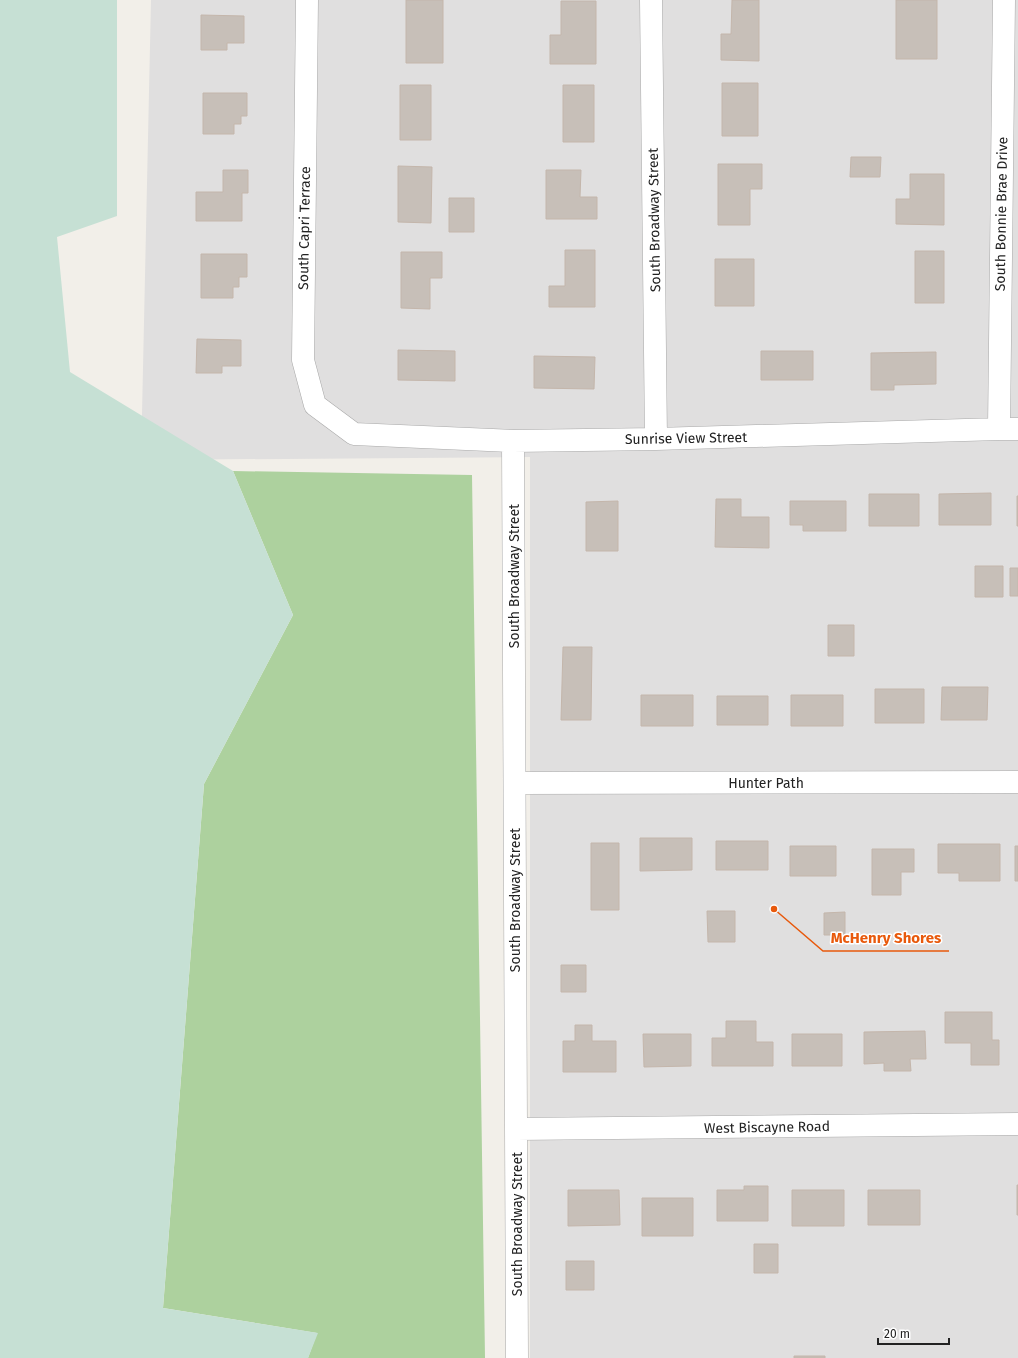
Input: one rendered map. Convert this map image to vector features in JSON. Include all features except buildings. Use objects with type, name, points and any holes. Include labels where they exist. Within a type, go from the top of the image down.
[{"type":"street","name":"South Capri Terrace","points":[[307,0],[303,360],[315,405],[354,434]]},
{"type":"street","name":"South Broadway Street","points":[[651,0],[656,439]]},
{"type":"street","name":"South Bonnie Brae Drive","points":[[1004,0],[1008,429]]},
{"type":"street","name":"Sunrise View Street","points":[[354,434],[513,441],[656,439],[1008,429]]},
{"type":"street","name":"South Broadway Street","points":[[513,441],[517,1358]]},
{"type":"street","name":"Hunter Path","points":[[515,783],[1018,782]]},
{"type":"street","name":"West Biscayne Road","points":[[516,1130],[1018,1124]]},
{"type":"shaded area","points":[[151,0],[1018,0],[1018,1358],[530,1358],[530,457],[141,460]]},
{"type":"green space","points":[[0,0],[117,0],[117,216],[57,237],[70,372],[233,471],[293,615],[204,784],[163,1308],[318,1333],[308,1358],[0,1358]]},
{"type":"green space","points":[[233,471],[472,475],[485,1358],[308,1358],[317,1333],[163,1308],[204,784],[293,615]]},
{"type":"place","name":"McHenry Shores","points":[[774,909]]}]
